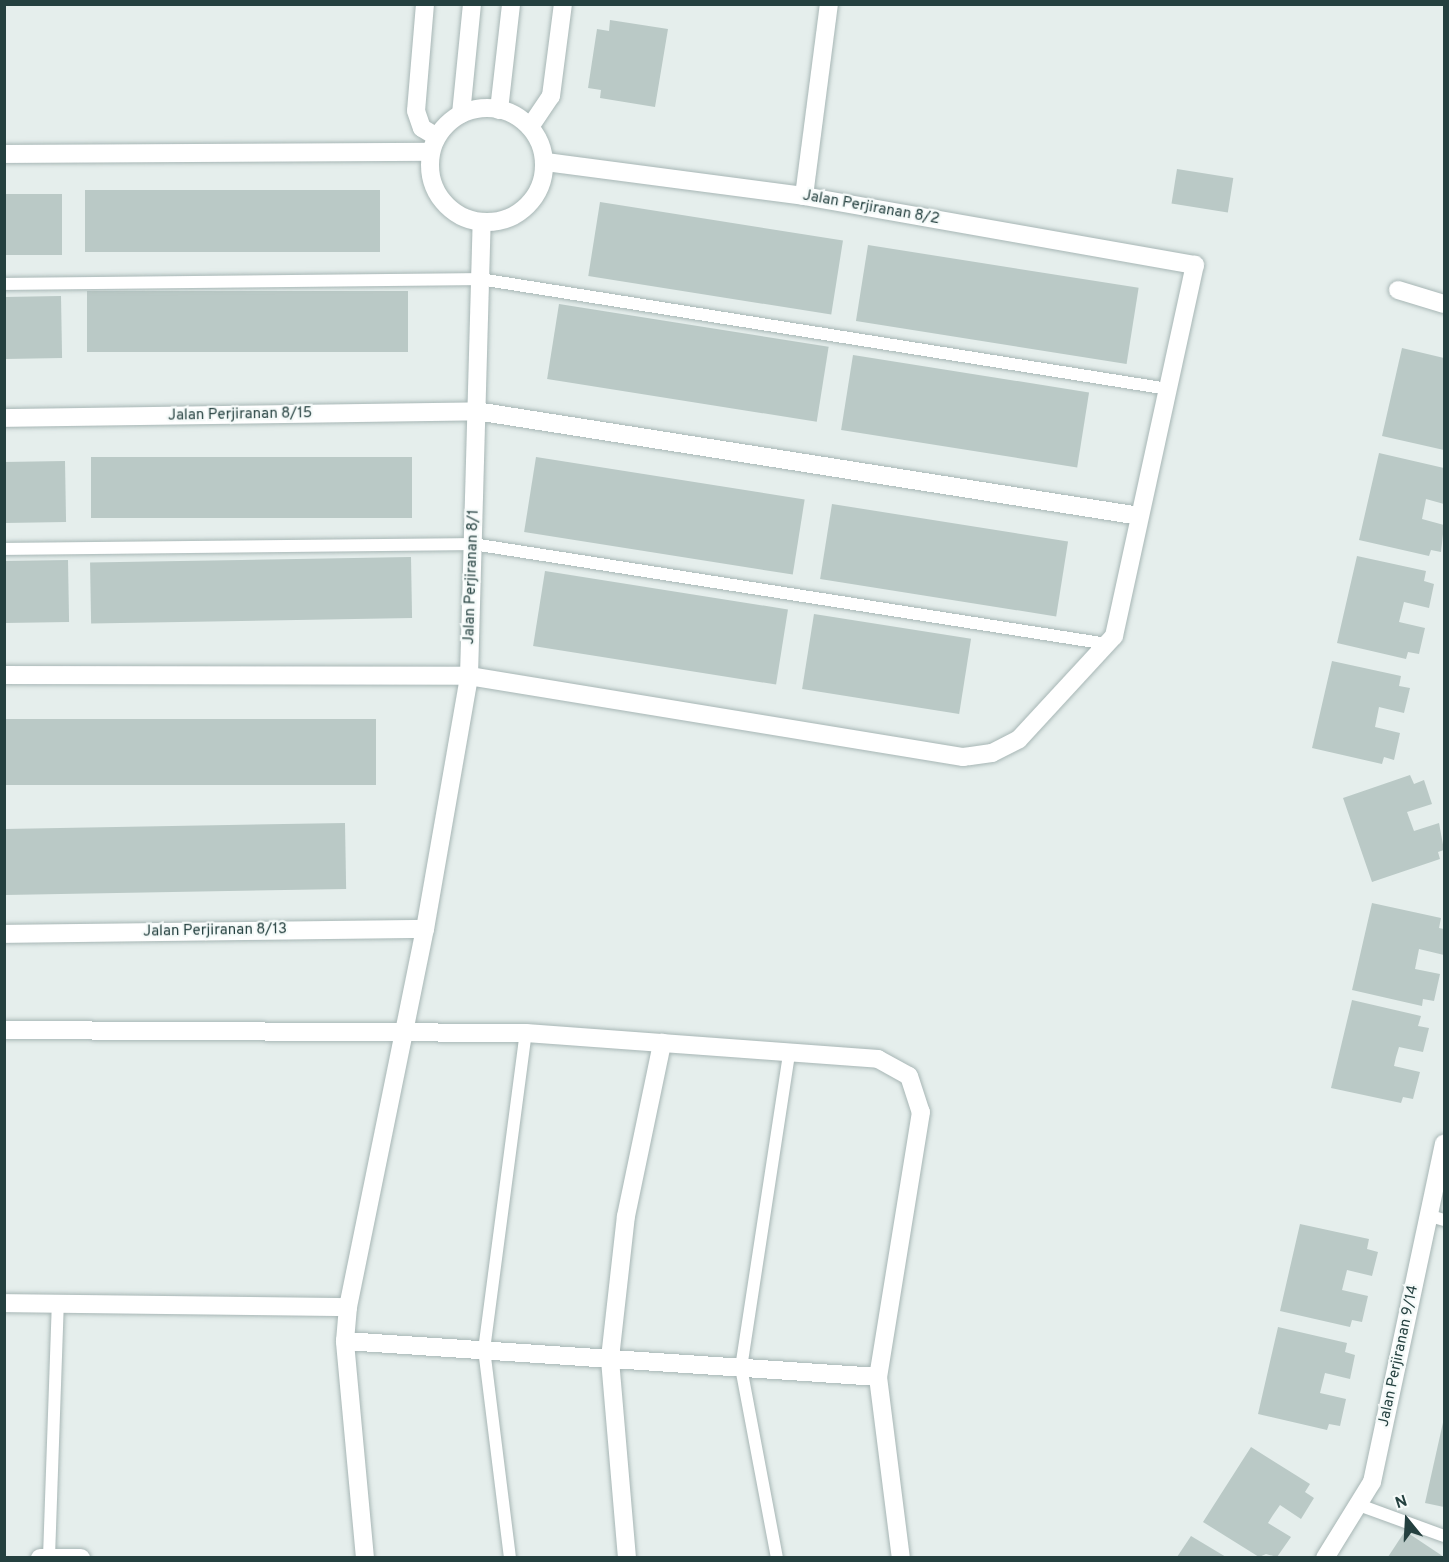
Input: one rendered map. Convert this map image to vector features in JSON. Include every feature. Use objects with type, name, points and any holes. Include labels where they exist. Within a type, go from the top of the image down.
[{"type":"street","points":[[4,154],[434,144],[461,114],[477,109],[499,110],[530,127],[542,147],[545,162],[540,187],[527,207],[498,222],[482,222],[466,218],[440,198],[433,184],[434,144],[422,128],[416,111],[425,4]]},
{"type":"street","points":[[461,114],[472,4]]},
{"type":"street","points":[[499,110],[511,4]]},
{"type":"street","points":[[530,127],[551,96],[563,4]]},
{"type":"street","points":[[804,196],[829,4]]},
{"type":"street","name":"Jalan Perjiranan 8/2","points":[[545,162],[804,196],[1195,265],[1168,388]]},
{"type":"street","name":"Jalan Perjiranan 8/1","points":[[365,1557],[345,1341],[348,1307],[425,929],[469,676],[482,222]]},
{"type":"street","points":[[1398,290],[1444,304]]},
{"type":"street","points":[[4,675],[469,676],[963,757],[992,753],[1019,739],[1114,636],[1168,388]]},
{"type":"street","name":"Jalan Perjiranan 8/15","points":[[4,418],[476,411],[1140,516]]},
{"type":"street","name":"Jalan Perjiranan 8/13","points":[[4,934],[425,929]]},
{"type":"street","points":[[4,1030],[403,1031],[526,1034],[878,1059],[909,1076],[921,1112],[878,1377],[901,1557]]},
{"type":"street","points":[[627,1557],[610,1358],[627,1216],[662,1043]]},
{"type":"street","name":"Jalan Perjiranan 9/14","points":[[1325,1557],[1372,1482],[1437,1218],[1444,1144]]},
{"type":"street","points":[[4,1303],[348,1307]]},
{"type":"street","points":[[345,1341],[878,1377]]},
{"type":"street","points":[[40,1557],[81,1557]]},
{"type":"lane","points":[[4,284],[480,279],[1168,388]]},
{"type":"lane","points":[[4,549],[473,544],[1107,644]]},
{"type":"lane","points":[[510,1557],[484,1350],[526,1034]]},
{"type":"lane","points":[[777,1557],[741,1368],[789,1054]]},
{"type":"lane","points":[[49,1557],[58,1303]]},
{"type":"lane","points":[[1359,1505],[1444,1536]]},
{"type":"building","points":[[610,20],[668,29],[655,107],[600,98],[601,90],[588,88],[597,29],[609,31]]},
{"type":"building","points":[[1177,169],[1233,178],[1228,212],[1172,204]]},
{"type":"building","points":[[85,190],[380,190],[380,252],[85,252]]},
{"type":"building","points":[[4,194],[62,194],[62,255],[4,255]]},
{"type":"building","points":[[600,202],[843,240],[831,315],[588,276]]},
{"type":"building","points":[[868,245],[1139,288],[1127,364],[856,321]]},
{"type":"building","points":[[87,291],[408,291],[408,352],[87,352]]},
{"type":"building","points":[[61,296],[62,358],[5,359],[4,297]]},
{"type":"building","points":[[559,304],[829,347],[817,422],[547,379]]},
{"type":"building","points":[[1402,348],[1444,358],[1444,450],[1382,436]]},
{"type":"building","points":[[853,355],[1089,392],[1077,467],[841,430]]},
{"type":"building","points":[[1379,453],[1444,468],[1444,504],[1426,499],[1422,519],[1444,525],[1441,552],[1431,550],[1429,556],[1359,540]]},
{"type":"building","points":[[91,457],[412,457],[412,518],[91,518]]},
{"type":"building","points":[[536,457],[805,500],[793,575],[524,532]]},
{"type":"building","points":[[65,461],[66,522],[5,523],[4,462]]},
{"type":"building","points":[[832,504],[1068,541],[1056,616],[820,579]]},
{"type":"building","points":[[1357,556],[1426,571],[1424,581],[1434,584],[1429,608],[1404,602],[1399,622],[1425,628],[1419,654],[1408,652],[1406,659],[1337,643]]},
{"type":"building","points":[[411,557],[412,618],[91,624],[90,563]]},
{"type":"building","points":[[68,560],[69,622],[5,623],[4,561]]},
{"type":"building","points":[[545,571],[788,609],[776,685],[533,646]]},
{"type":"building","points":[[814,614],[971,639],[959,714],[802,689]]},
{"type":"building","points":[[1332,661],[1401,676],[1399,686],[1410,688],[1404,713],[1379,707],[1375,727],[1400,733],[1394,760],[1384,757],[1382,764],[1312,748]]},
{"type":"building","points":[[4,719],[376,719],[376,785],[4,785]]},
{"type":"building","points":[[1410,775],[1414,784],[1424,780],[1432,804],[1407,812],[1414,831],[1439,823],[1444,850],[1438,852],[1440,859],[1372,882],[1343,798]]},
{"type":"building","points":[[345,823],[346,889],[5,895],[4,829]]},
{"type":"building","points":[[1372,903],[1441,918],[1439,928],[1444,929],[1444,955],[1419,949],[1415,969],[1440,974],[1434,1001],[1423,999],[1422,1006],[1352,990]]},
{"type":"building","points":[[1352,1000],[1421,1016],[1418,1026],[1429,1028],[1423,1052],[1399,1047],[1396,1057],[1394,1066],[1420,1072],[1413,1099],[1403,1097],[1401,1103],[1331,1088]]},
{"type":"building","points":[[1300,1224],[1369,1239],[1367,1249],[1378,1252],[1372,1276],[1347,1270],[1342,1290],[1368,1296],[1362,1322],[1352,1320],[1350,1327],[1280,1311]]},
{"type":"building","points":[[1278,1327],[1347,1343],[1345,1352],[1355,1355],[1350,1379],[1325,1373],[1320,1393],[1346,1399],[1340,1426],[1329,1424],[1327,1430],[1258,1414]]},
{"type":"building","points":[[1444,1418],[1444,1507],[1425,1503]]},
{"type":"building","points":[[1251,1447],[1310,1484],[1305,1492],[1314,1498],[1301,1519],[1280,1505],[1273,1515],[1268,1523],[1291,1537],[1277,1557],[1266,1554],[1259,1557],[1203,1522]]},
{"type":"building","points":[[1405,1531],[1444,1557],[1388,1557]]},
{"type":"building","points":[[1191,1536],[1226,1557],[1177,1557]]}]
